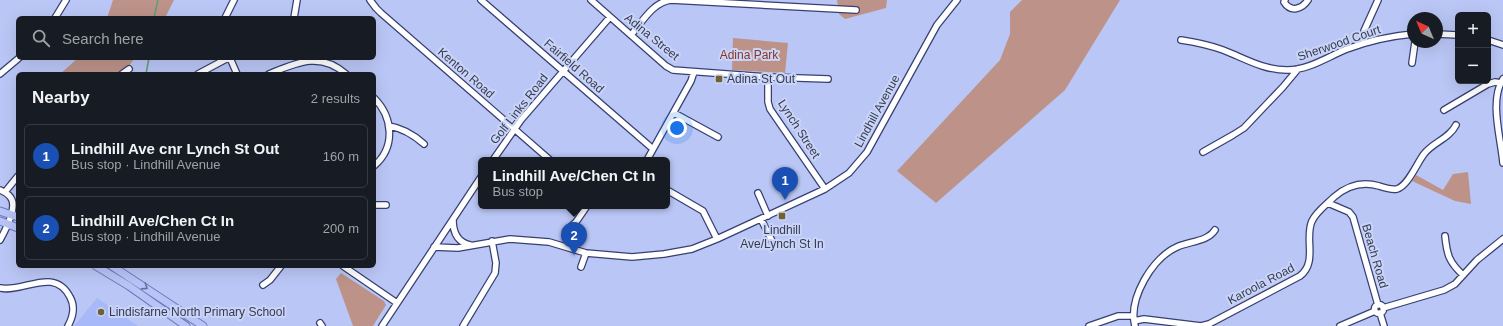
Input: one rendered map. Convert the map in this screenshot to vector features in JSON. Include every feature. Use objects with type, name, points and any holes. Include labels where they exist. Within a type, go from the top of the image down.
[{"type":"main road","points":[[0,212],[14,216]]},
{"type":"main road","points":[[0,221],[16,227]]},
{"type":"main road","points":[[99,268],[129,286],[186,326]]},
{"type":"main road","points":[[115,268],[203,326]]},
{"type":"street","points":[[56,16],[66,0]]},
{"type":"street","points":[[226,16],[234,0]]},
{"type":"street","points":[[294,16],[297,0]]},
{"type":"street","name":"Kenton Road","points":[[370,0],[381,14],[547,157]]},
{"type":"street","name":"Fairfield Road","points":[[481,0],[653,149]]},
{"type":"street","name":"Adina Street","points":[[590,0],[670,68],[678,71],[828,79]]},
{"type":"street","name":"Lindhill Avenue","points":[[434,247],[458,248],[510,239],[536,240],[586,253],[632,257],[648,256],[692,249],[768,216],[825,189],[848,173],[867,152],[937,25],[957,0]]},
{"type":"street","points":[[1285,0],[1284,2],[1286,5],[1296,9],[1304,6],[1308,0]]},
{"type":"street","points":[[1364,43],[1364,31],[1378,0]]},
{"type":"street","points":[[631,35],[654,8],[660,3],[667,1],[856,10]]},
{"type":"street","name":"Golf Links Road","points":[[495,157],[514,129],[610,17]]},
{"type":"street","points":[[1443,34],[1455,35]]},
{"type":"street","name":"Sherwood Court","points":[[1181,40],[1229,52],[1257,65],[1270,69],[1288,70],[1316,64],[1364,43],[1407,35]]},
{"type":"street","points":[[1491,41],[1503,45]]},
{"type":"street","points":[[1412,63],[1414,48]]},
{"type":"street","points":[[0,74],[17,60]]},
{"type":"street","points":[[202,72],[225,60]]},
{"type":"street","points":[[230,60],[236,72]]},
{"type":"street","points":[[273,72],[298,60],[329,64],[344,72]]},
{"type":"street","points":[[125,72],[129,69]]},
{"type":"street","points":[[1202,152],[1244,128],[1298,69]]},
{"type":"street","points":[[649,157],[674,113],[691,81],[694,72]]},
{"type":"street","name":"Lynch Street","points":[[768,77],[768,102],[770,109],[825,189]]},
{"type":"street","points":[[1444,110],[1488,84],[1502,81]]},
{"type":"street","points":[[1502,81],[1498,90],[1496,101],[1503,163]]},
{"type":"street","points":[[376,100],[383,108],[390,126],[388,146],[382,158],[376,164]]},
{"type":"street","points":[[674,113],[718,137]]},
{"type":"street","points":[[390,126],[400,129],[424,144]]},
{"type":"street","name":"Karoola Road","points":[[1089,326],[1118,316],[1134,321],[1144,319],[1201,326],[1209,324],[1303,274],[1307,266],[1310,250],[1312,221],[1328,203],[1341,192],[1359,183],[1372,184],[1392,189],[1400,188],[1425,152],[1449,134],[1456,126]]},
{"type":"street","points":[[0,240],[14,216],[12,199],[2,191],[16,178]]},
{"type":"street","points":[[382,326],[478,182]]},
{"type":"street","points":[[670,192],[703,211],[717,239]]},
{"type":"street","points":[[758,193],[768,216]]},
{"type":"street","name":"Beach Road","points":[[1328,203],[1349,212],[1353,217],[1380,306]]},
{"type":"street","points":[[376,205],[386,205]]},
{"type":"street","points":[[566,230],[576,222],[585,209]]},
{"type":"street","points":[[761,219],[772,241]]},
{"type":"street","points":[[452,220],[453,228],[457,237],[464,243],[472,246]]},
{"type":"street","points":[[1134,321],[1136,298],[1144,281],[1163,256],[1176,247],[1206,238],[1215,230]]},
{"type":"street","points":[[1445,236],[1449,260],[1452,265],[1463,275]]},
{"type":"street","points":[[1340,326],[1377,312],[1382,312],[1380,306],[1444,290],[1455,284],[1480,257],[1503,239]]},
{"type":"street","points":[[463,326],[495,273],[496,263],[492,241]]},
{"type":"street","points":[[581,267],[586,253]]},
{"type":"street","points":[[263,285],[270,280],[279,268]]},
{"type":"street","points":[[346,268],[398,302]]},
{"type":"street","points":[[0,288],[16,288],[48,281],[61,286],[70,295],[73,305],[68,326]]},
{"type":"street","points":[[1377,312],[1384,326]]},
{"type":"shaded area","name":"Lindisfarne North Primary School","points":[[97,298],[138,326],[74,326]]},
{"type":"green space","points":[[113,0],[174,0],[166,16],[108,16]]},
{"type":"green space","points":[[837,0],[887,0],[886,8],[845,19],[839,14]]},
{"type":"green space","points":[[1022,0],[1120,0],[1065,90],[936,203],[897,171],[1000,60],[1010,34],[1010,12]]},
{"type":"green space","name":"Adina Park","points":[[733,38],[788,43],[785,73],[732,70]]},
{"type":"green space","points":[[76,60],[133,60],[124,72],[62,72]]},
{"type":"green space","points":[[1468,172],[1471,204],[1455,201],[1412,181],[1416,175],[1443,190],[1453,174]]},
{"type":"green space","points":[[341,273],[384,301],[386,305],[373,326],[353,326],[336,279]]},
{"type":"waterway","points":[[154,16],[158,0]]},
{"type":"waterway","points":[[146,72],[149,60]]},
{"type":"place","name":"Adina St Out","points":[[719,79]]},
{"type":"place","name":"Lindhill Ave cnr Lynch St Out","points":[[785,200]]},
{"type":"place","name":"Lindhill Ave/Lynch St In","points":[[782,216]]},
{"type":"place","name":"Lindhill Ave/Chen Ct In","points":[[574,255]]},
{"type":"place","name":"Lindisfarne North Primary School","points":[[101,312]]}]
